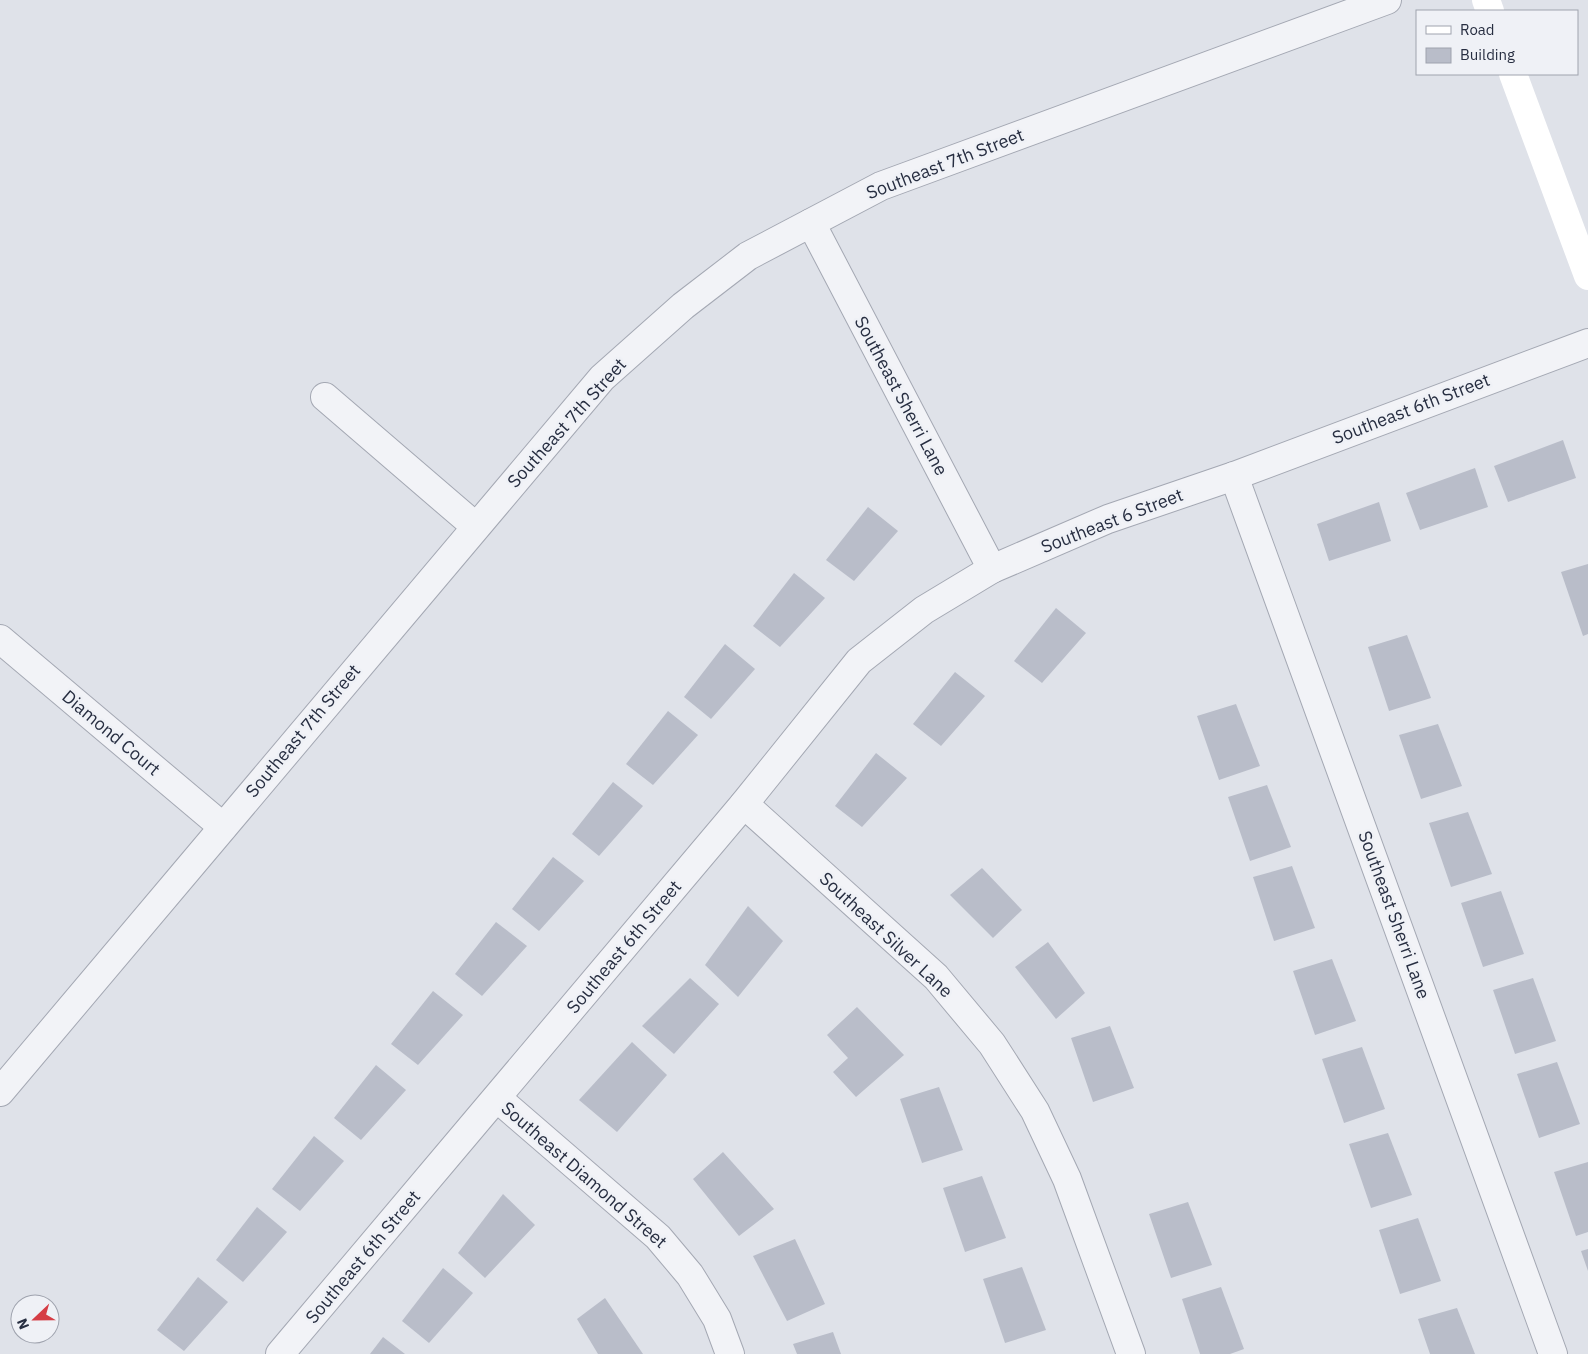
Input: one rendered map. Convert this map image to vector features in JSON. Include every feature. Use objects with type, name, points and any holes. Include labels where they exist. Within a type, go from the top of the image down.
[{"type":"main road","points":[[1513,75],[1588,276]]},
{"type":"street","name":"Southeast 7th Street","points":[[0,1092],[475,526],[605,375],[683,306],[748,256],[881,186],[1387,0]]},
{"type":"street","name":"Southeast Sherri Lane","points":[[811,223],[992,569]]},
{"type":"street","name":"Southeast 6th Street","points":[[1234,476],[1588,343]]},
{"type":"street","points":[[326,397],[475,526]]},
{"type":"street","name":"Southeast Sherri Lane","points":[[1234,476],[1553,1354]]},
{"type":"street","name":"Southeast 6 Street","points":[[992,569],[1108,519],[1234,476]]},
{"type":"street","name":"Southeast 6th Street","points":[[280,1354],[744,804],[859,660],[924,610],[992,569]]},
{"type":"street","name":"Diamond Court","points":[[0,639],[223,827]]},
{"type":"street","name":"Southeast Silver Lane","points":[[744,804],[936,977],[992,1044],[1036,1111],[1067,1179],[1131,1354]]},
{"type":"street","name":"Southeast Diamond Street","points":[[497,1098],[658,1237],[690,1275],[717,1319],[730,1354]]},
{"type":"building","points":[[1563,440],[1576,478],[1508,502],[1494,466]]},
{"type":"building","points":[[1475,468],[1488,507],[1420,530],[1406,493]]},
{"type":"building","points":[[1379,502],[1391,541],[1329,561],[1317,524]]},
{"type":"building","points":[[868,507],[898,531],[854,581],[826,560]]},
{"type":"building","points":[[1588,564],[1588,634],[1583,636],[1561,572]]},
{"type":"building","points":[[794,573],[825,598],[780,647],[753,626]]},
{"type":"building","points":[[1056,608],[1086,633],[1042,683],[1014,661]]},
{"type":"building","points":[[1407,635],[1431,698],[1389,711],[1368,647]]},
{"type":"building","points":[[725,644],[755,669],[711,719],[684,697]]},
{"type":"building","points":[[955,672],[985,696],[941,746],[913,724]]},
{"type":"building","points":[[1236,704],[1260,766],[1219,780],[1197,716]]},
{"type":"building","points":[[668,711],[698,735],[653,785],[626,764]]},
{"type":"building","points":[[1438,724],[1462,786],[1421,799],[1399,735]]},
{"type":"building","points":[[876,753],[907,778],[862,827],[835,806]]},
{"type":"building","points":[[613,782],[643,806],[599,856],[572,834]]},
{"type":"building","points":[[1267,785],[1291,847],[1250,861],[1228,797]]},
{"type":"building","points":[[1468,812],[1492,874],[1451,887],[1429,823]]},
{"type":"building","points":[[553,857],[584,881],[539,931],[512,909]]},
{"type":"building","points":[[1292,866],[1315,928],[1274,941],[1253,877]]},
{"type":"building","points":[[982,868],[1022,910],[993,938],[950,895]]},
{"type":"building","points":[[1501,891],[1524,954],[1483,967],[1461,903]]},
{"type":"building","points":[[748,906],[783,941],[738,997],[705,965]]},
{"type":"building","points":[[496,922],[527,946],[482,996],[455,974]]},
{"type":"building","points":[[1048,942],[1085,993],[1056,1019],[1015,967]]},
{"type":"building","points":[[1332,959],[1356,1021],[1315,1035],[1293,971]]},
{"type":"building","points":[[690,978],[719,1004],[674,1054],[642,1026]]},
{"type":"building","points":[[1533,978],[1556,1041],[1515,1054],[1493,990]]},
{"type":"building","points":[[433,991],[463,1015],[418,1065],[391,1044]]},
{"type":"building","points":[[857,1007],[904,1055],[856,1097],[833,1072],[848,1058],[827,1035]]},
{"type":"building","points":[[1110,1026],[1134,1088],[1093,1102],[1071,1038]]},
{"type":"building","points":[[632,1042],[667,1075],[617,1132],[579,1100]]},
{"type":"building","points":[[1362,1047],[1385,1109],[1344,1123],[1322,1059]]},
{"type":"building","points":[[1557,1062],[1580,1124],[1539,1138],[1517,1074]]},
{"type":"building","points":[[376,1065],[406,1090],[361,1140],[334,1118]]},
{"type":"building","points":[[939,1087],[963,1150],[922,1163],[900,1099]]},
{"type":"building","points":[[1388,1133],[1412,1195],[1371,1208],[1349,1144]]},
{"type":"building","points":[[314,1136],[344,1161],[300,1211],[272,1189]]},
{"type":"building","points":[[723,1152],[774,1209],[739,1236],[693,1179]]},
{"type":"building","points":[[1588,1162],[1588,1232],[1576,1236],[1554,1172]]},
{"type":"building","points":[[982,1176],[1006,1238],[965,1252],[943,1188]]},
{"type":"building","points":[[503,1194],[535,1225],[485,1278],[458,1253]]},
{"type":"building","points":[[1188,1202],[1212,1265],[1171,1278],[1149,1214]]},
{"type":"building","points":[[257,1207],[287,1232],[243,1282],[216,1260]]},
{"type":"building","points":[[1418,1218],[1441,1281],[1400,1294],[1379,1230]]},
{"type":"building","points":[[795,1239],[825,1304],[787,1321],[753,1256]]},
{"type":"building","points":[[1588,1249],[1588,1271],[1581,1251]]},
{"type":"building","points":[[1022,1267],[1046,1330],[1005,1343],[983,1279]]},
{"type":"building","points":[[443,1268],[473,1293],[429,1343],[402,1321]]},
{"type":"building","points":[[198,1277],[228,1302],[184,1351],[157,1330]]},
{"type":"building","points":[[1221,1287],[1244,1349],[1230,1354],[1200,1354],[1182,1299]]},
{"type":"building","points":[[605,1298],[643,1354],[598,1354],[577,1319]]},
{"type":"building","points":[[1457,1308],[1475,1354],[1430,1354],[1418,1319]]},
{"type":"building","points":[[833,1332],[841,1354],[797,1354],[793,1344]]},
{"type":"building","points":[[383,1337],[405,1354],[370,1354]]}]
